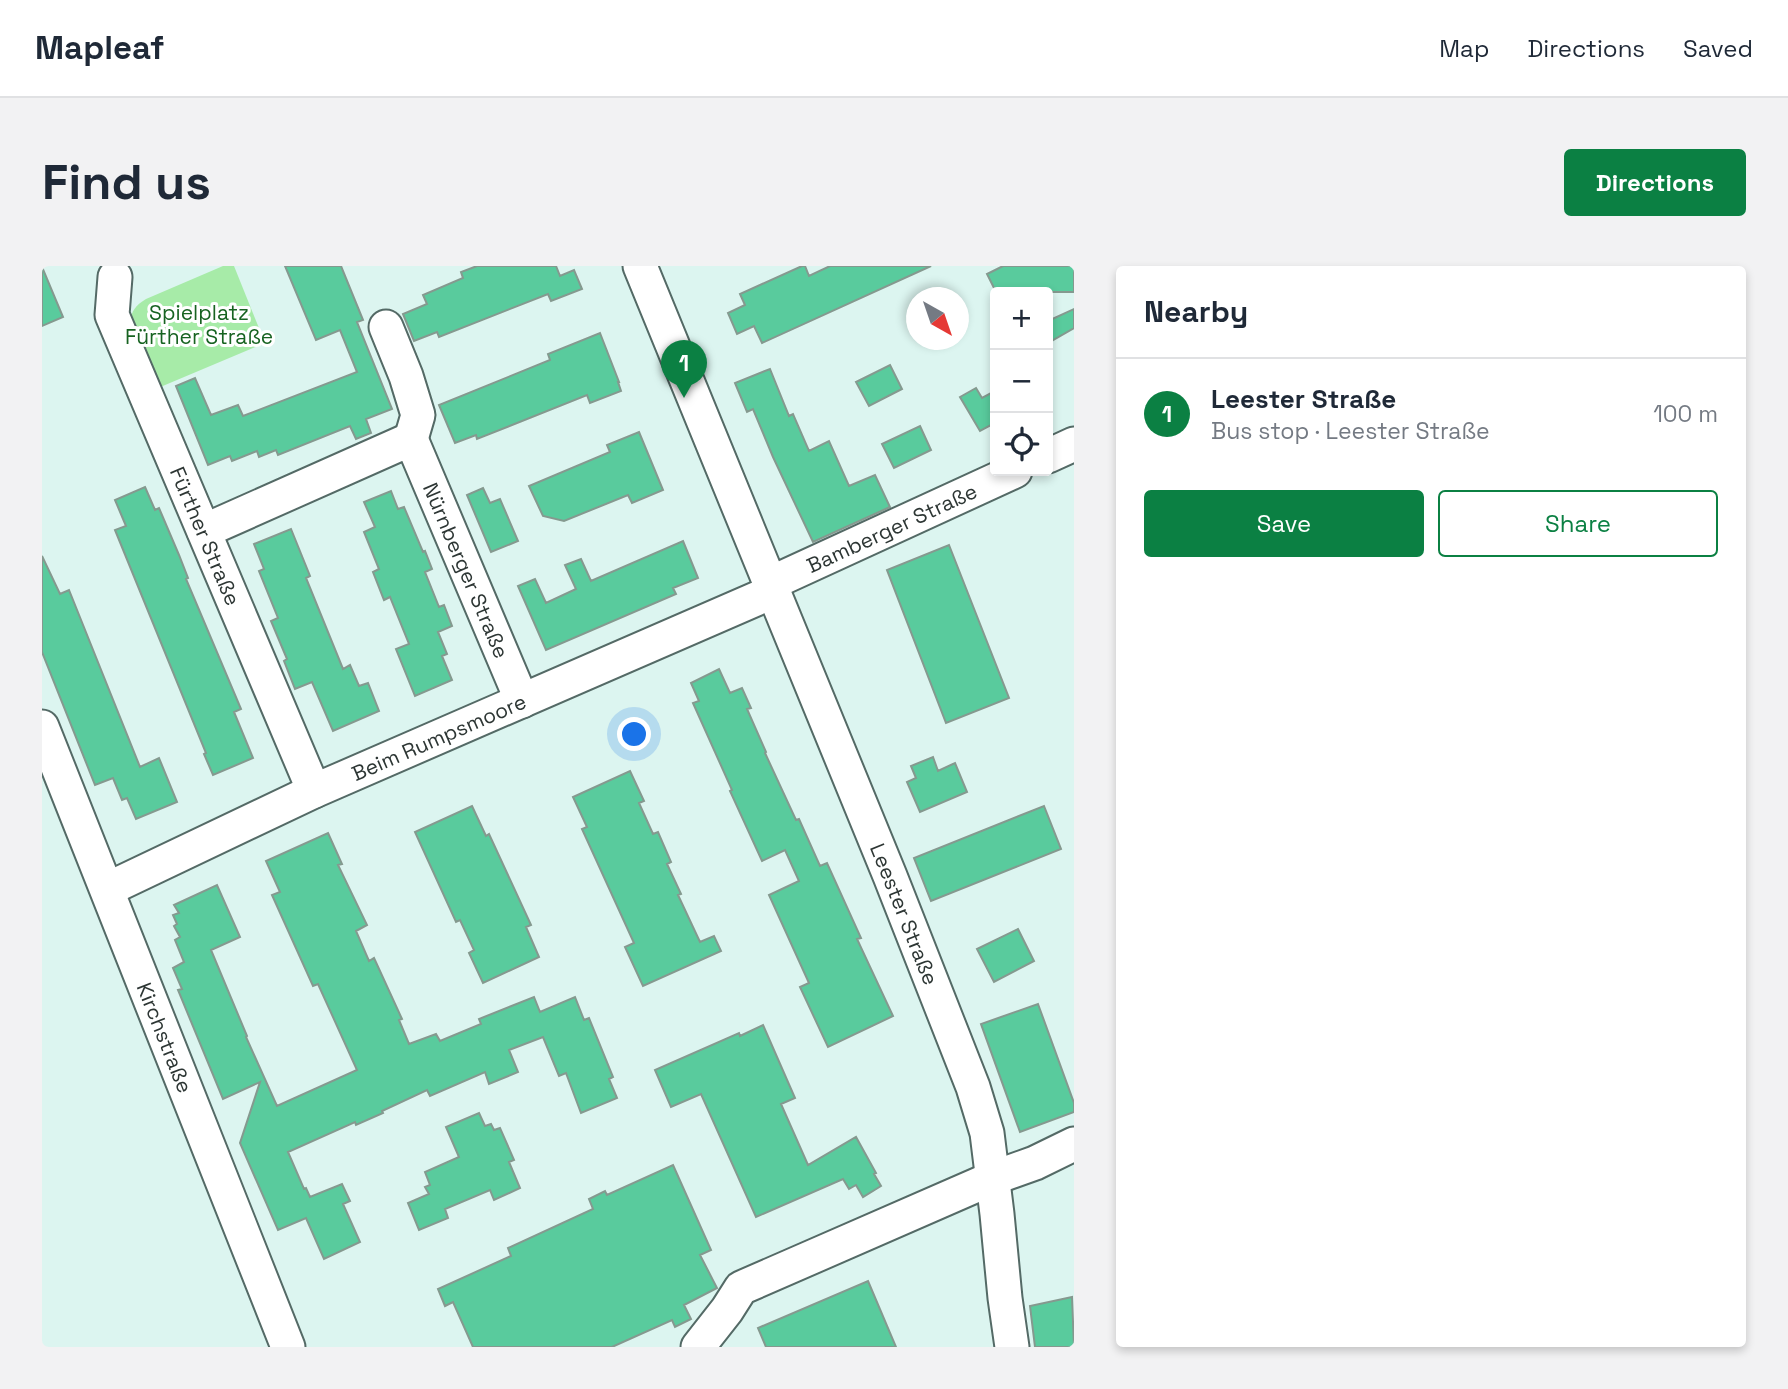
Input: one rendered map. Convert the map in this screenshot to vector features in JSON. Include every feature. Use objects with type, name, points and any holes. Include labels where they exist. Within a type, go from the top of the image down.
[{"type":"street","name":"Leester Straße","points":[[640,266],[890,876],[973,1087],[987,1133],[1012,1347]]},
{"type":"street","name":"Fürther Straße","points":[[115,277],[112,315],[314,791]]},
{"type":"street","name":"Nürnberger Straße","points":[[386,327],[418,415],[411,439],[522,701]]},
{"type":"street","points":[[204,531],[411,439]]},
{"type":"street","points":[[1053,454],[1074,444]]},
{"type":"street","name":"Bamberger Straße","points":[[771,588],[1005,476]]},
{"type":"street","name":"Beim Rumpsmoore","points":[[108,889],[314,791],[522,701],[771,588]]},
{"type":"street","name":"Kirchstraße","points":[[42,727],[288,1347]]},
{"type":"street","points":[[698,1347],[741,1288],[1074,1144]]},
{"type":"green space","name":"Spielplatz Fürther Straße","points":[[223,266],[234,266],[265,343],[158,388],[130,322],[133,311],[146,299]]},
{"type":"building","points":[[285,266],[341,266],[363,320],[357,322],[392,409],[366,419],[371,433],[356,439],[350,426],[278,455],[276,450],[259,457],[257,451],[232,461],[230,456],[208,465],[176,386],[195,378],[211,415],[238,405],[243,416],[357,372],[340,330],[316,340]]},
{"type":"building","points":[[477,266],[556,266],[560,276],[574,270],[582,289],[551,301],[548,294],[439,337],[437,332],[414,341],[403,314],[427,304],[423,295],[463,278],[461,272]]},
{"type":"building","points":[[805,266],[809,276],[830,266],[931,266],[762,343],[754,326],[737,334],[728,313],[745,305],[740,294]]},
{"type":"building","points":[[1003,266],[1074,266],[1074,292],[1053,292],[1053,287],[994,287],[987,274]]},
{"type":"building","points":[[42,267],[63,317],[42,326]]},
{"type":"building","points":[[1074,309],[1074,328],[1053,340],[1053,319]]},
{"type":"building","points":[[600,333],[621,391],[590,403],[587,395],[477,439],[476,435],[455,443],[439,405],[550,360],[548,354]]},
{"type":"building","points":[[890,365],[902,389],[869,406],[856,382]]},
{"type":"building","points":[[770,369],[789,416],[793,414],[809,451],[829,441],[849,486],[875,475],[890,507],[813,542],[753,409],[747,412],[735,383]]},
{"type":"building","points":[[976,388],[982,398],[990,394],[990,426],[980,431],[960,397]]},
{"type":"building","points":[[920,426],[931,450],[894,468],[882,444]]},
{"type":"building","points":[[639,432],[663,490],[632,503],[628,495],[564,521],[543,516],[529,486],[610,452],[607,445]]},
{"type":"building","points":[[145,487],[155,510],[159,508],[241,709],[234,712],[253,758],[213,775],[115,530],[126,526],[115,500]]},
{"type":"building","points":[[483,488],[490,503],[500,499],[518,541],[491,552],[467,495]]},
{"type":"building","points":[[391,491],[398,509],[404,507],[423,552],[425,551],[432,569],[425,572],[439,607],[444,605],[452,626],[438,632],[447,654],[442,656],[452,680],[415,696],[396,649],[409,644],[390,597],[384,600],[373,572],[379,569],[364,532],[375,527],[364,502]]},
{"type":"building","points":[[291,529],[310,576],[306,578],[343,669],[350,665],[359,686],[368,683],[379,711],[333,731],[312,682],[295,689],[284,661],[287,659],[271,621],[278,618],[259,571],[264,569],[254,544]]},
{"type":"building","points":[[683,541],[698,578],[673,588],[676,594],[546,650],[518,586],[535,579],[546,603],[576,589],[565,565],[581,559],[591,581]]},
{"type":"building","points":[[949,545],[1009,698],[946,723],[887,570]]},
{"type":"building","points":[[42,556],[60,594],[69,590],[140,767],[159,758],[177,802],[136,819],[127,798],[122,800],[113,778],[95,785],[42,652]]},
{"type":"building","points":[[719,669],[730,693],[742,688],[751,708],[747,709],[765,753],[820,866],[827,863],[861,938],[857,939],[893,1016],[828,1047],[800,987],[809,983],[769,895],[799,881],[785,850],[762,861],[693,703],[699,701],[691,683]]},
{"type":"building","points":[[933,757],[938,771],[955,763],[967,792],[920,812],[907,782],[916,778],[911,766]]},
{"type":"building","points":[[630,771],[644,801],[639,803],[653,834],[658,832],[671,862],[667,864],[681,894],[678,895],[700,942],[714,936],[721,951],[643,986],[625,947],[634,943],[582,829],[587,827],[573,797]]},
{"type":"building","points":[[472,806],[486,836],[489,834],[531,925],[526,927],[539,957],[483,983],[469,953],[474,950],[460,920],[456,922],[415,832]]},
{"type":"building","points":[[1044,806],[1061,849],[931,901],[914,858]]},
{"type":"building","points":[[328,833],[342,864],[338,865],[367,925],[356,931],[369,961],[374,958],[402,1019],[399,1020],[409,1044],[436,1034],[440,1041],[481,1024],[479,1019],[534,997],[540,1012],[575,997],[584,1020],[589,1018],[613,1077],[609,1079],[617,1098],[581,1113],[566,1073],[559,1076],[543,1037],[509,1050],[518,1072],[489,1084],[485,1072],[430,1096],[427,1090],[382,1111],[383,1113],[356,1125],[355,1122],[288,1152],[310,1197],[342,1184],[350,1201],[343,1204],[360,1242],[324,1259],[306,1218],[278,1230],[240,1143],[260,1082],[223,1099],[178,990],[182,989],[173,968],[184,962],[175,940],[180,937],[174,926],[177,924],[173,915],[179,913],[174,905],[217,885],[240,937],[211,950],[277,1106],[357,1070],[318,984],[313,986],[272,895],[280,892],[266,861]]},
{"type":"building","points":[[1018,929],[1034,961],[994,982],[977,949]]},
{"type":"building","points":[[1038,1004],[1074,1103],[1074,1112],[1020,1132],[981,1024]]},
{"type":"building","points":[[763,1025],[795,1098],[781,1104],[808,1165],[856,1137],[881,1186],[863,1197],[856,1185],[849,1189],[843,1179],[756,1217],[701,1094],[671,1107],[655,1070]]},
{"type":"building","points":[[479,1113],[485,1126],[491,1124],[494,1130],[500,1128],[514,1160],[509,1162],[520,1188],[494,1200],[490,1190],[445,1209],[448,1218],[419,1230],[408,1203],[429,1194],[425,1187],[430,1185],[425,1172],[459,1157],[446,1127]]},
{"type":"building","points":[[673,1165],[711,1250],[700,1255],[717,1288],[684,1305],[691,1319],[675,1327],[672,1320],[612,1347],[473,1347],[453,1302],[445,1306],[438,1289],[511,1256],[508,1248],[593,1209],[589,1199],[605,1191],[607,1195]]},
{"type":"building","points":[[868,1281],[896,1347],[766,1347],[758,1328]]},
{"type":"building","points":[[1072,1297],[1074,1347],[1035,1347],[1030,1306]]},
{"type":"place","name":"Leester Straße","points":[[684,398]]}]
